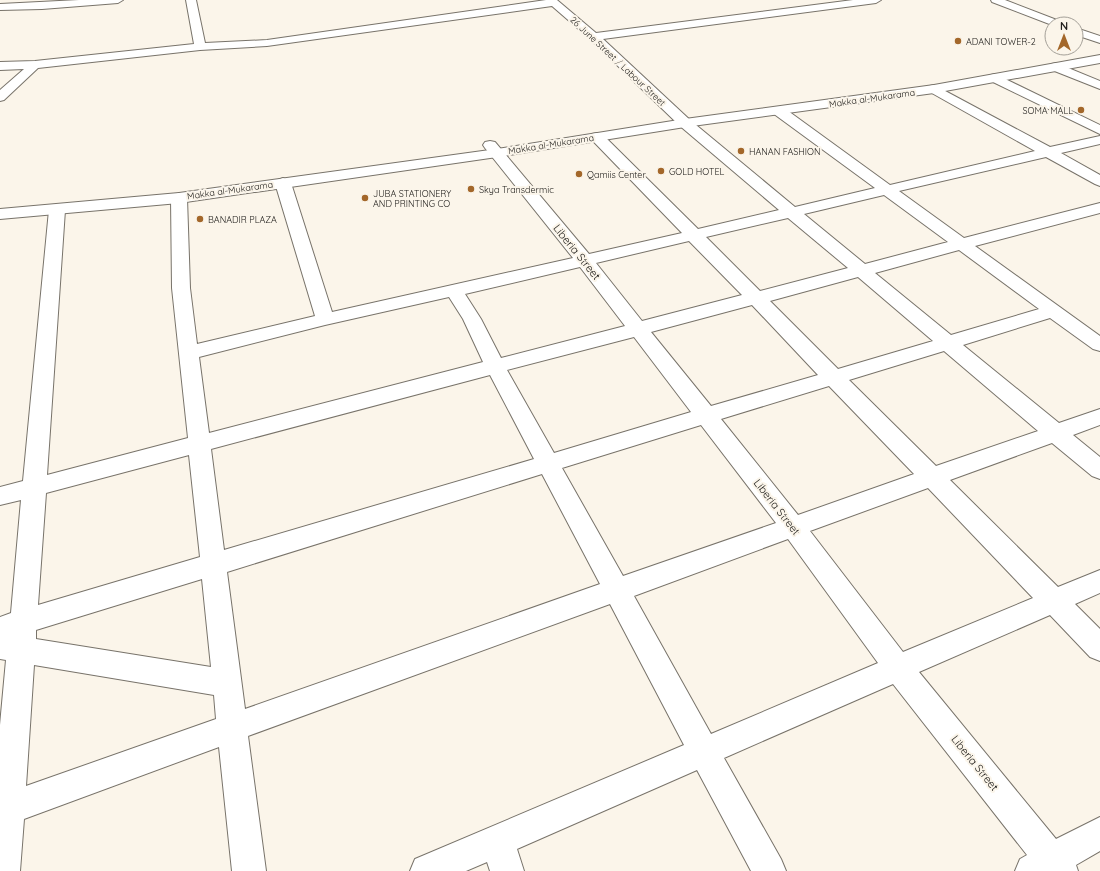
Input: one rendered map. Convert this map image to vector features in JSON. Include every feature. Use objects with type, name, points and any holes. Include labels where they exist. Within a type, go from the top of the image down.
[{"type":"main road","points":[[0,7],[42,6],[118,0]]},
{"type":"main road","points":[[191,0],[200,47]]},
{"type":"main road","points":[[594,37],[876,0]]},
{"type":"main road","points":[[996,0],[1044,19]]},
{"type":"main road","points":[[0,66],[35,65],[200,47],[267,43],[552,1]]},
{"type":"main road","name":"26 June Street / Labour Street","points":[[552,1],[594,37],[681,120],[1100,470]]},
{"type":"main road","points":[[1084,34],[1100,40]]},
{"type":"main road","name":"Makka al-Mukarama","points":[[0,214],[179,198],[283,183],[923,81],[1100,50]]},
{"type":"main road","name":"Makka al-Mukarama","points":[[81,194],[166,187],[597,137],[681,120],[779,111],[934,89],[1100,59]]},
{"type":"main road","points":[[0,97],[35,65]]},
{"type":"main road","points":[[1056,67],[1100,85]]},
{"type":"main road","points":[[995,78],[1100,130]]},
{"type":"main road","points":[[934,89],[1100,181]]},
{"type":"main road","points":[[779,111],[1100,345]]},
{"type":"main road","points":[[597,137],[1100,648]]},
{"type":"main road","points":[[188,352],[1100,140]]},
{"type":"main road","name":"Liberia Street","points":[[493,149],[585,260],[793,527],[1048,867]]},
{"type":"main road","points":[[283,183],[325,319]]},
{"type":"main road","points":[[179,198],[181,288],[249,871]]},
{"type":"main road","points":[[0,496],[1100,208]]},
{"type":"main road","points":[[3,871],[11,637],[34,487],[57,210]]},
{"type":"main road","points":[[454,291],[472,319],[495,366],[769,871]]},
{"type":"main road","points":[[11,637],[213,565],[1053,311]]},
{"type":"main road","points":[[4,809],[1100,417]]},
{"type":"main road","points":[[426,871],[897,667],[1100,581]]},
{"type":"main road","points":[[11,637],[227,683]]},
{"type":"main road","points":[[1048,867],[1100,833]]},
{"type":"main road","points":[[497,840],[507,871]]},
{"type":"place","name":"ADANI TOWER-2","points":[[958,41]]},
{"type":"place","name":"SOMA MALL","points":[[1081,110]]},
{"type":"place","name":"HANAN FASHION","points":[[741,151]]},
{"type":"place","name":"GOLD HOTEL","points":[[661,171]]},
{"type":"place","name":"Qamiis Center","points":[[579,174]]},
{"type":"place","name":"Skya Transdermic","points":[[471,189]]},
{"type":"place","name":"JUBA STATIONERY AND PRINTING CO","points":[[365,198]]},
{"type":"place","name":"BANADIR PLAZA","points":[[200,219]]}]
